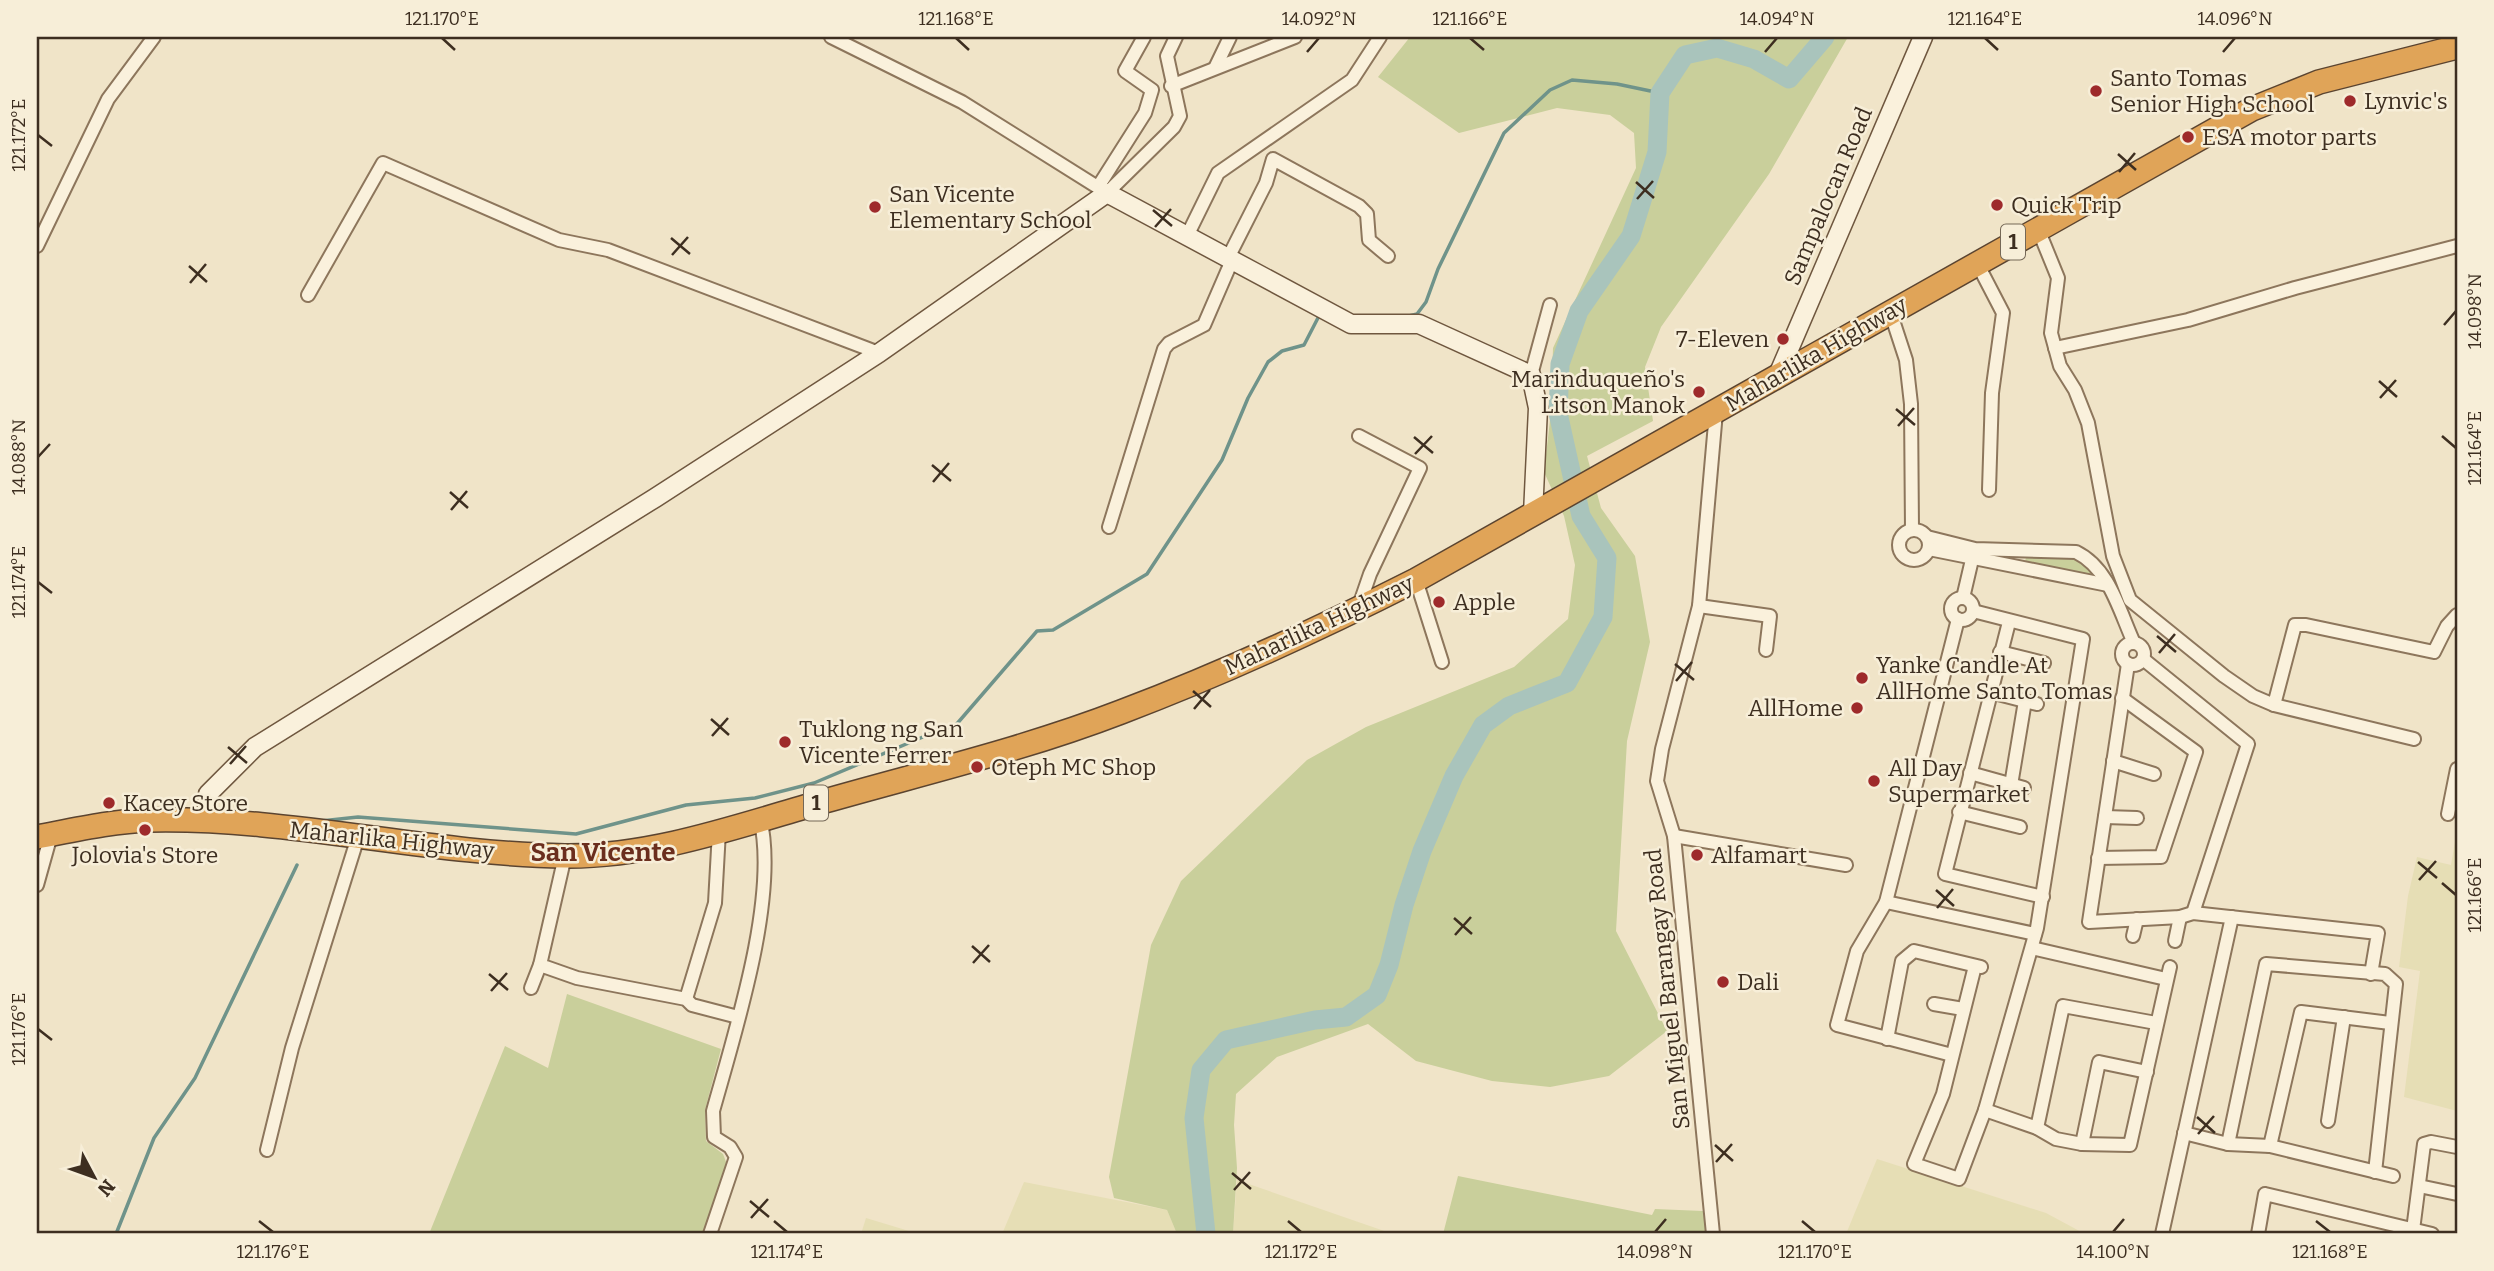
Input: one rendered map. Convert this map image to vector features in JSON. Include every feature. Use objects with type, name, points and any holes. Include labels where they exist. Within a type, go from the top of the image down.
[{"type":"highway","name":"Maharlika Highway","points":[[44,836],[147,820],[206,821],[565,856],[639,849],[719,831],[1042,739],[1119,713],[1297,640],[1416,580],[2252,109],[2319,82],[2457,47]]},
{"type":"street","points":[[37,246],[108,99],[154,37]]},
{"type":"street","points":[[1103,190],[1144,113],[1152,90],[1125,71],[1144,37]]},
{"type":"street","points":[[206,821],[208,794],[231,768],[256,747],[654,498],[879,353],[1103,190],[1174,127],[1180,116],[1171,86],[1167,56],[1175,37]]},
{"type":"street","points":[[1216,66],[1230,37]]},
{"type":"street","points":[[1171,86],[1295,37]]},
{"type":"street","points":[[1188,234],[1218,173],[1352,80],[1380,37]]},
{"type":"street","name":"Sampalocan Road","points":[[1778,375],[1923,37]]},
{"type":"street","points":[[836,38],[962,102],[1103,190],[1351,324],[1419,324],[1531,375]]},
{"type":"street","points":[[1109,527],[1164,349],[1169,343],[1203,325],[1266,183],[1273,159],[1359,206],[1367,214],[1369,240],[1388,256]]},
{"type":"street","points":[[308,295],[383,163],[559,240],[608,250],[879,353]]},
{"type":"street","points":[[2038,229],[2058,278],[2051,333],[2088,423],[2113,556],[2130,600],[2253,696],[2274,705],[2414,739]]},
{"type":"street","points":[[2055,348],[2188,320],[2295,288],[2457,246]]},
{"type":"street","points":[[1977,263],[2003,313],[1992,393],[1989,491]]},
{"type":"street","points":[[1538,511],[1538,408],[1531,375],[1550,305]]},
{"type":"street","points":[[1890,311],[1906,360],[1910,393],[1912,530]]},
{"type":"street","name":"San Miguel Barangay Road","points":[[1713,1234],[1674,836],[1657,781],[1662,748],[1699,606],[1716,412]]},
{"type":"street","points":[[1359,436],[1420,468],[1370,574],[1359,609]]},
{"type":"street","points":[[1928,543],[1917,559],[1903,555],[1900,540],[1912,530],[1920,531],[1928,543],[2108,585]]},
{"type":"street","points":[[1974,554],[2076,552],[2098,567],[2134,643],[2143,648],[2143,659]]},
{"type":"street","points":[[1963,598],[1974,554]]},
{"type":"street","points":[[1416,580],[1442,662]]},
{"type":"street","points":[[1958,619],[1970,617],[1973,611],[1972,605],[1963,598]]},
{"type":"street","points":[[1958,619],[1952,612],[1952,607],[1958,599],[1963,598]]},
{"type":"street","points":[[1699,606],[1770,615],[1766,650]]},
{"type":"street","points":[[1886,1039],[1902,961],[1914,951],[1979,967],[1963,1010],[1943,1094],[1914,1164],[1959,1179],[1985,1110],[2032,948],[2043,897],[2083,639],[1973,611]]},
{"type":"street","points":[[2274,705],[2295,625],[2434,652],[2447,626],[2457,615]]},
{"type":"street","points":[[1952,1055],[1837,1025],[1857,951],[1886,902],[1958,619]]},
{"type":"street","points":[[2009,622],[1945,874],[2043,897]]},
{"type":"street","points":[[2134,643],[2123,648],[2122,654],[2128,664],[2089,922],[2186,915],[2232,917],[2378,933],[2371,974]]},
{"type":"street","points":[[2000,652],[2044,663]]},
{"type":"street","points":[[2128,664],[2134,665],[2143,659]]},
{"type":"street","points":[[2143,659],[2248,744],[2175,941]]},
{"type":"street","points":[[1970,773],[2018,786],[2031,703],[1990,692]]},
{"type":"street","points":[[2098,858],[2161,857],[2196,752],[2122,698]]},
{"type":"street","points":[[2113,761],[2154,774]]},
{"type":"street","points":[[2448,814],[2457,769]]},
{"type":"street","points":[[1959,812],[2020,827]]},
{"type":"street","points":[[2105,817],[2137,818]]},
{"type":"street","points":[[710,1234],[736,1157],[730,1147],[714,1136],[713,1111],[738,1017],[764,898],[766,842],[760,818]]},
{"type":"street","points":[[686,999],[715,903],[719,831]]},
{"type":"street","points":[[37,885],[44,836]]},
{"type":"street","points":[[1674,836],[1846,864]]},
{"type":"street","points":[[267,1150],[292,1048],[358,837]]},
{"type":"street","points":[[531,988],[540,965],[565,856]]},
{"type":"street","points":[[1886,902],[2035,934]]},
{"type":"street","points":[[2162,1234],[2232,917]]},
{"type":"street","points":[[2133,936],[2137,919]]},
{"type":"street","points":[[1985,1110],[2037,1128],[2056,1139],[2082,1144],[2130,1145],[2168,973],[2032,948]]},
{"type":"street","points":[[2228,1143],[2266,964],[2385,974],[2396,984],[2375,1172]]},
{"type":"street","points":[[540,965],[577,978],[686,999],[692,1005],[738,1017]]},
{"type":"street","points":[[1934,1004],[1963,1010]]},
{"type":"street","points":[[2037,1128],[2063,1006],[2155,1023]]},
{"type":"street","points":[[2270,1146],[2301,1012],[2390,1023]]},
{"type":"street","points":[[2328,1121],[2344,1017]]},
{"type":"street","points":[[2082,1144],[2099,1062],[2147,1072]]},
{"type":"street","points":[[2184,1133],[2228,1143],[2270,1146],[2393,1176]]},
{"type":"street","points":[[2413,1230],[2424,1144],[2431,1142],[2457,1147]]},
{"type":"street","points":[[2419,1186],[2457,1194]]},
{"type":"street","points":[[2258,1234],[2265,1194],[2432,1234]]},
{"type":"shaded area","points":[[2457,830],[2457,1111],[2404,1097],[2420,971],[2399,967],[2408,896],[2417,857],[2451,865]]},
{"type":"shaded area","points":[[1877,1159],[2046,1213],[2085,1234],[1846,1234]]},
{"type":"shaded area","points":[[1237,1180],[1393,1234],[1233,1234]]},
{"type":"shaded area","points":[[1024,1182],[1167,1210],[1177,1234],[1002,1234]]},
{"type":"shaded area","points":[[866,1218],[919,1234],[861,1234]]},
{"type":"green space","points":[[1410,37],[1848,37],[1769,174],[1661,327],[1645,367],[1653,421],[1587,456],[1601,508],[1635,556],[1650,642],[1627,741],[1616,931],[1667,1031],[1609,1076],[1550,1087],[1492,1081],[1416,1061],[1368,1024],[1277,1057],[1236,1094],[1234,1125],[1237,1168],[1233,1234],[1177,1234],[1167,1210],[1114,1198],[1109,1177],[1151,945],[1181,881],[1307,760],[1366,727],[1514,667],[1568,619],[1575,565],[1564,516],[1544,472],[1551,412],[1553,348],[1636,168],[1634,133],[1610,115],[1557,108],[1459,133],[1378,77]]},
{"type":"green space","points":[[2027,552],[2081,559],[2097,577],[2025,562]]},
{"type":"green space","points":[[567,994],[721,1049],[705,1110],[706,1141],[723,1154],[728,1167],[702,1234],[429,1234],[505,1046],[548,1068]]},
{"type":"green space","points":[[1458,1176],[1652,1215],[1655,1209],[1703,1211],[1707,1234],[1443,1234]]},
{"type":"waterway","points":[[1206,1234],[1194,1118],[1201,1070],[1226,1040],[1315,1020],[1346,1017],[1377,995],[1389,965],[1404,905],[1422,851],[1454,776],[1483,725],[1509,706],[1567,683],[1603,617],[1607,558],[1581,516],[1558,413],[1560,364],[1579,311],[1631,236],[1657,152],[1660,93],[1685,55],[1717,48],[1754,59],[1789,79],[1825,37]]},
{"type":"waterway","points":[[1409,316],[1417,314],[1426,302],[1438,269],[1504,133],[1550,90],[1572,80],[1617,84],[1660,93]]},
{"type":"waterway","points":[[321,821],[358,817],[576,834],[686,805],[755,798],[814,783],[937,731],[955,726],[1037,631],[1053,630],[1147,574],[1222,460],[1248,398],[1268,362],[1282,351],[1304,345],[1320,314]]},
{"type":"waterway","points":[[116,1234],[154,1138],[195,1078],[297,865]]},
{"type":"place","name":"Santo Tomas Senior High School","points":[[2096,91]]},
{"type":"place","name":"Lynvic's","points":[[2350,101]]},
{"type":"place","name":"ESA motor parts","points":[[2188,137]]},
{"type":"place","name":"Quick Trip","points":[[1997,205]]},
{"type":"place","name":"San Vicente Elementary School","points":[[875,207]]},
{"type":"place","name":"7-Eleven","points":[[1783,339]]},
{"type":"place","name":"Marinduqueño's Litson Manok","points":[[1699,392]]},
{"type":"place","name":"Apple","points":[[1439,602]]},
{"type":"place","name":"Yanke Candle At AllHome Santo Tomas","points":[[1862,678]]},
{"type":"place","name":"AllHome","points":[[1857,708]]},
{"type":"place","name":"Tuklong ng San Vicente Ferrer","points":[[785,742]]},
{"type":"place","name":"Oteph MC Shop","points":[[977,767]]},
{"type":"place","name":"All Day Supermarket","points":[[1874,781]]},
{"type":"place","name":"Kacey Store","points":[[109,803]]},
{"type":"place","name":"Jolovia's Store","points":[[145,830]]},
{"type":"place","name":"Alfamart","points":[[1697,855]]},
{"type":"place","name":"Dali","points":[[1723,982]]},
{"type":"district","name":"San Vicente","points":[[603,852]]}]
